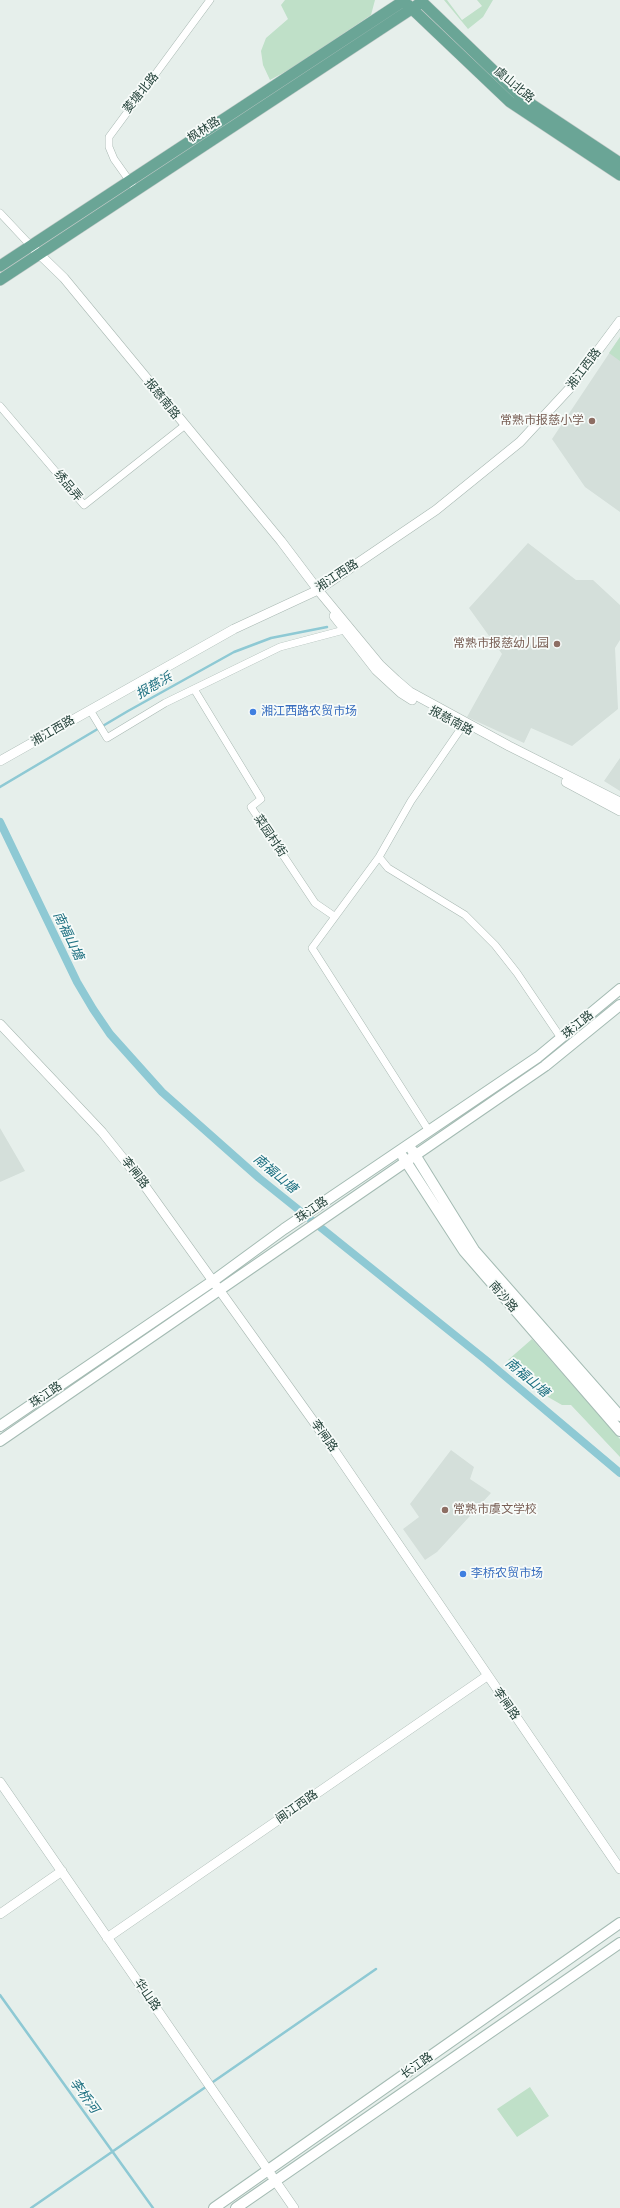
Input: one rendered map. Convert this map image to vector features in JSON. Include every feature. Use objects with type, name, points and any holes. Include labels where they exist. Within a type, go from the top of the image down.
[{"type":"main road","name":"枫林路","points":[[133,186],[404,0]]},
{"type":"main road","name":"虞山北路","points":[[404,0],[412,10],[510,102],[620,176]]},
{"type":"main road","name":"枫林路","points":[[0,280],[35,250],[133,186],[412,10],[421,1]]},
{"type":"main road","name":"虞山北路","points":[[421,1],[522,98],[620,163]]},
{"type":"main road","name":"枫林路","points":[[0,266],[35,250]]},
{"type":"main road","name":"珠江路","points":[[0,1426],[213,1280],[284,1229],[538,1057],[620,989]]},
{"type":"main road","name":"珠江路","points":[[0,1441],[291,1240],[406,1163],[544,1066],[620,1005]]},
{"type":"main road","name":"南沙路","points":[[409,1145],[474,1250],[620,1416]]},
{"type":"main road","name":"南沙路","points":[[399,1152],[464,1250],[620,1431]]},
{"type":"main road","name":"长江路","points":[[214,2208],[620,1923]]},
{"type":"main road","name":"长江路","points":[[236,2208],[620,1943]]},
{"type":"street","name":"菱塘北路","points":[[133,186],[114,159],[109,147],[109,137],[210,0]]},
{"type":"street","name":"报慈南路","points":[[0,213],[64,278],[184,426],[281,541],[318,590],[380,665],[410,692],[509,746],[620,802]]},
{"type":"street","name":"湘江西路","points":[[0,761],[234,629],[318,590],[436,510],[520,442],[570,388],[620,321]]},
{"type":"street","name":"绣品弄","points":[[0,406],[84,505],[184,426]]},
{"type":"street","name":"报慈南路","points":[[318,590],[344,630],[376,670],[401,693],[620,811]]},
{"type":"street","points":[[90,710],[107,738],[165,703],[280,647],[344,630]]},
{"type":"street","name":"菜园村街","points":[[194,689],[261,799],[251,807],[316,903],[334,916]]},
{"type":"street","points":[[429,1132],[312,948],[334,916],[379,857],[411,801],[462,727]]},
{"type":"street","points":[[379,857],[388,868],[465,914],[495,945],[517,973],[561,1038]]},
{"type":"street","name":"李闸路","points":[[0,1024],[107,1138],[142,1182],[334,1450],[620,1869]]},
{"type":"street","name":"闽江西路","points":[[108,1938],[487,1676]]},
{"type":"street","name":"华山路","points":[[0,1782],[294,2208]]},
{"type":"street","points":[[0,1914],[62,1871]]},
{"type":"shaded area","name":"常熟市报慈小学","points":[[620,337],[620,512],[585,487],[552,439]]},
{"type":"shaded area","name":"常熟市报慈幼儿园","points":[[528,543],[576,580],[593,580],[620,605],[620,640],[615,648],[618,709],[572,746],[531,728],[524,743],[467,717],[502,654],[469,608]]},
{"type":"shaded area","points":[[620,758],[620,791],[604,781]]},
{"type":"shaded area","points":[[0,1128],[25,1171],[0,1182]]},
{"type":"shaded area","name":"常熟市虞文学校","points":[[451,1450],[474,1467],[470,1479],[491,1493],[437,1552],[425,1560],[403,1529],[419,1517],[410,1504]]},
{"type":"green space","points":[[285,0],[375,0],[371,15],[294,67],[270,80],[263,65],[261,51],[266,38],[288,19],[281,5]]},
{"type":"green space","points":[[444,0],[447,0],[462,20],[482,6],[477,0],[493,0],[483,17],[468,29]]},
{"type":"green space","points":[[620,337],[620,361],[609,353]]},
{"type":"green space","points":[[532,1339],[620,1439],[620,1457],[571,1405],[562,1405],[548,1397],[537,1377],[508,1360]]},
{"type":"green space","points":[[530,2087],[549,2116],[517,2137],[497,2109]]},
{"type":"waterway","name":"报慈浜","points":[[0,787],[128,711],[234,652],[271,638],[327,627]]},
{"type":"waterway","name":"南福山塘","points":[[0,822],[77,982],[93,1009],[110,1034],[162,1092],[259,1178],[487,1361],[620,1473]]},
{"type":"waterway","points":[[31,2208],[376,1969]]},
{"type":"waterway","name":"李桥河","points":[[0,1995],[153,2208]]},
{"type":"place","name":"常熟市报慈小学","points":[[592,421]]},
{"type":"place","name":"常熟市报慈幼儿园","points":[[557,644]]},
{"type":"place","name":"湘江西路农贸市场","points":[[253,712]]},
{"type":"place","name":"常熟市虞文学校","points":[[445,1510]]},
{"type":"place","name":"李桥农贸市场","points":[[463,1574]]}]
